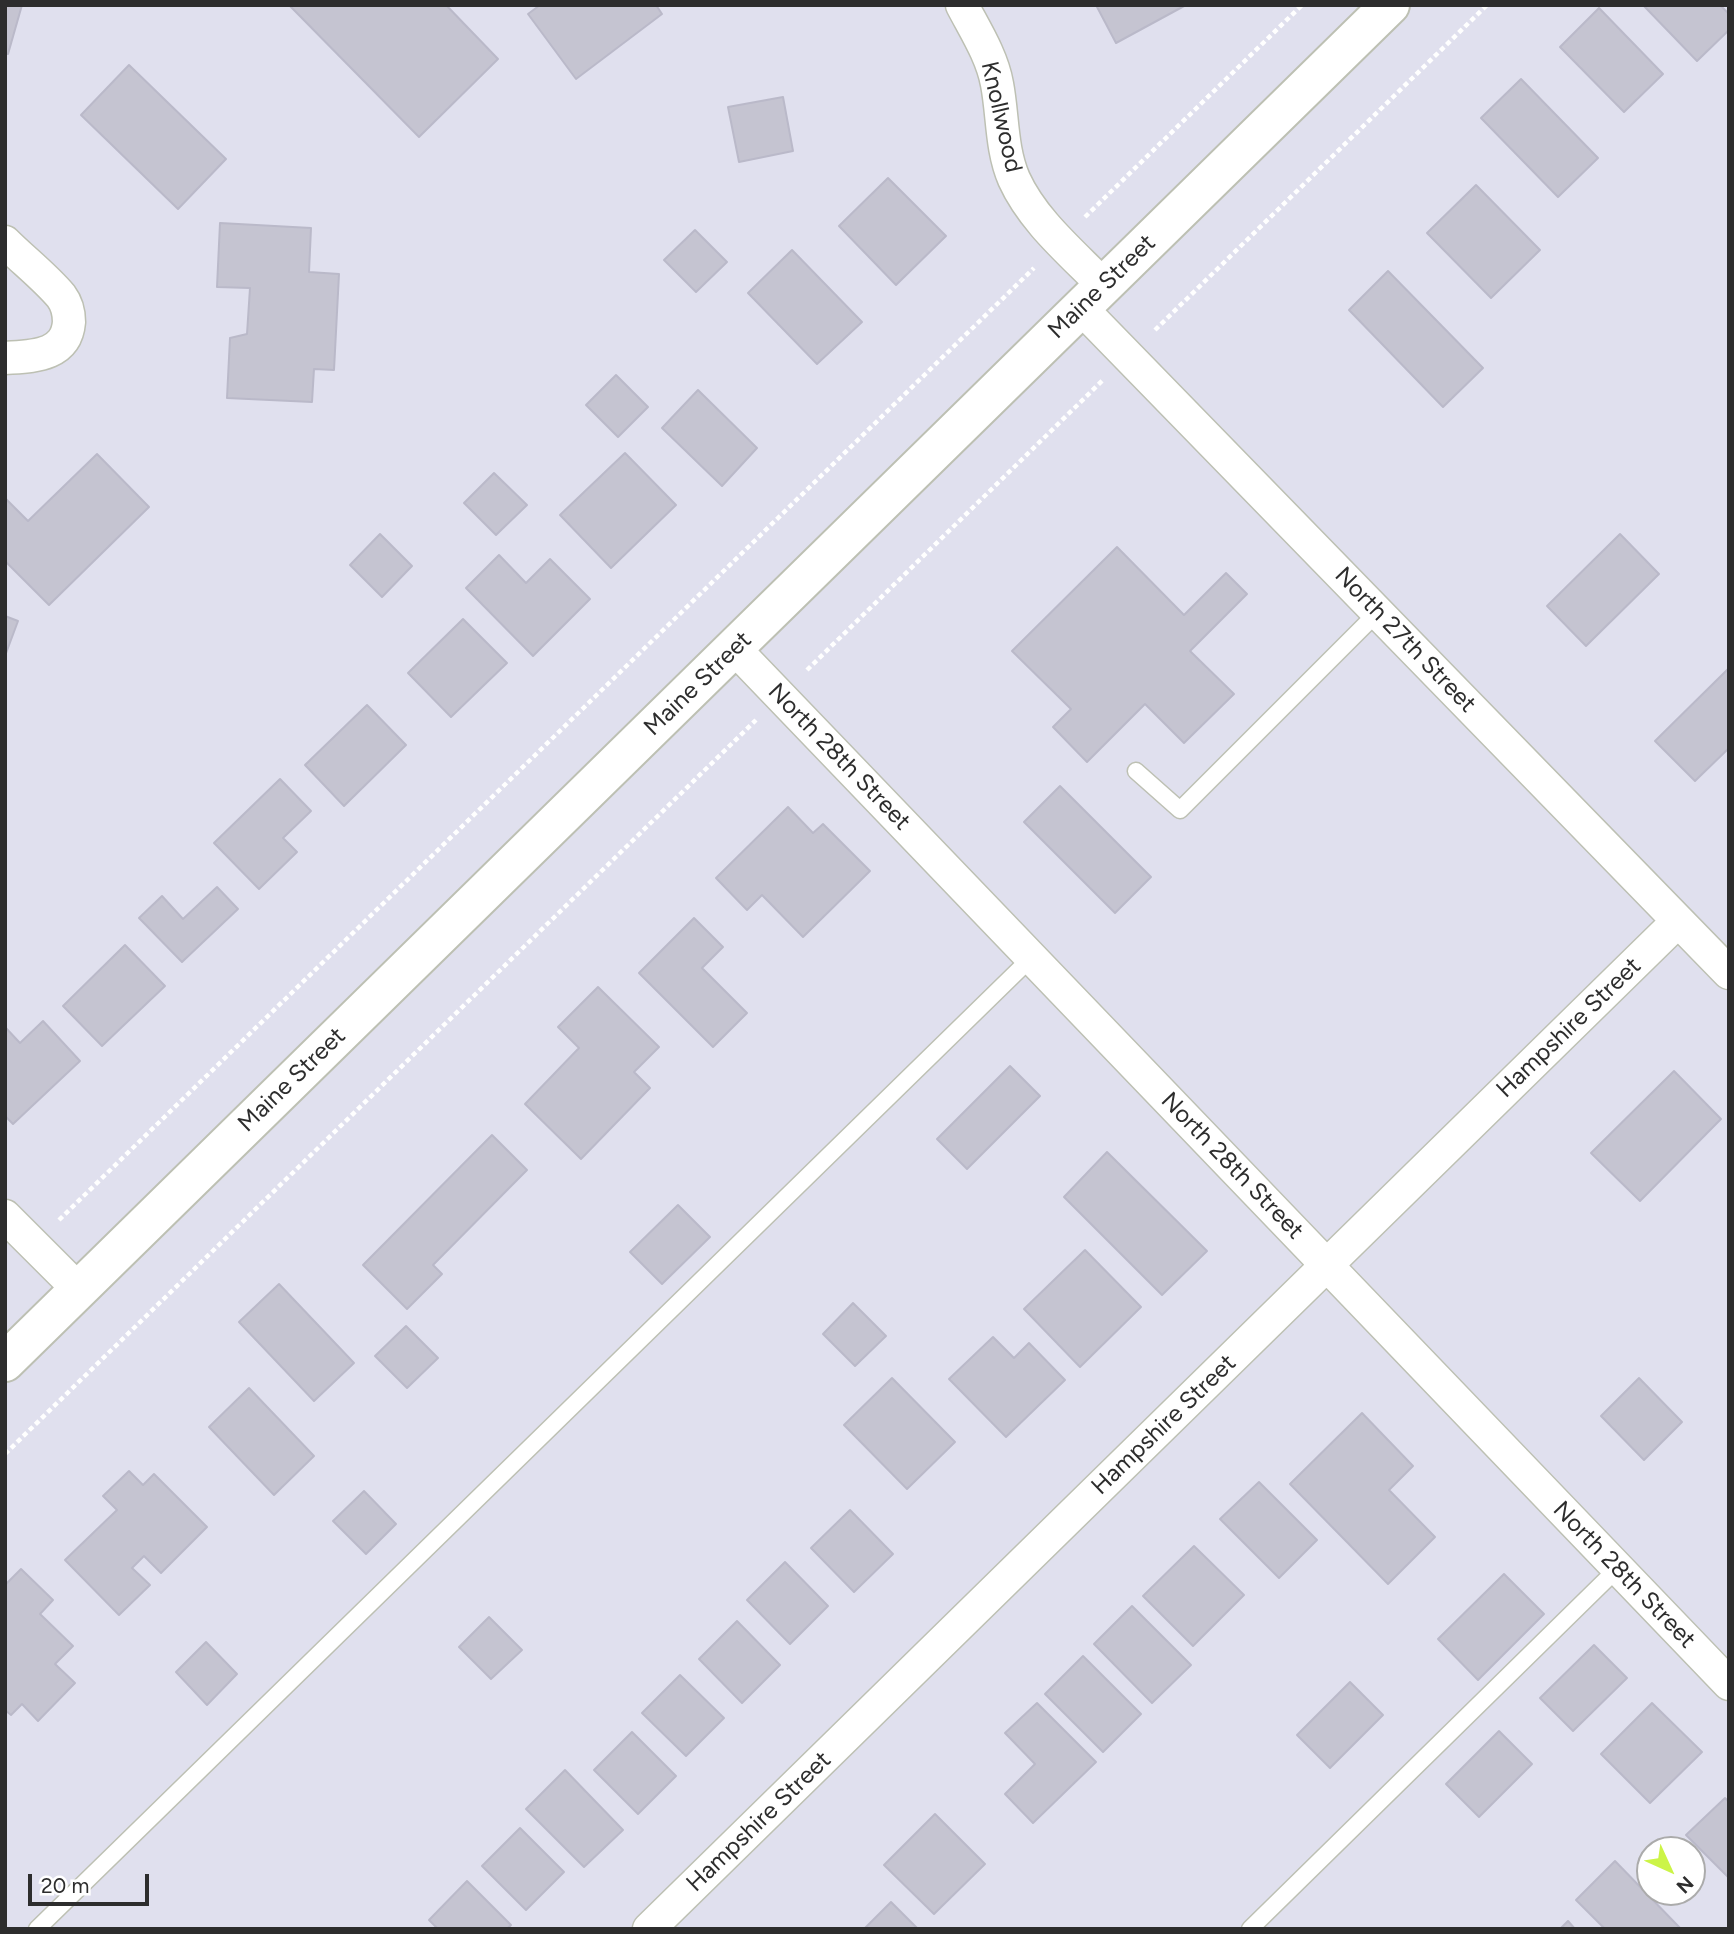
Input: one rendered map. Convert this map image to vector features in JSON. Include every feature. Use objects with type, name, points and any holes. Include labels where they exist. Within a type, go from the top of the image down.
[{"type":"street","name":"Knollwood","points":[[962,5],[983,44],[996,80],[1007,153],[1014,178],[1033,212],[1061,241],[1092,297]]},
{"type":"street","name":"Maine Street","points":[[5,1362],[1390,5]]},
{"type":"street","points":[[5,242],[61,297],[69,312],[68,332],[57,348],[40,356],[5,358]]},
{"type":"street","name":"North 27th Street","points":[[1092,297],[1128,356],[1729,973]]},
{"type":"street","name":"North 28th Street","points":[[734,648],[1729,1684]]},
{"type":"street","name":"Hampshire Street","points":[[649,1929],[1678,921]]},
{"type":"street","points":[[5,1216],[79,1290]]},
{"type":"lane","points":[[1136,771],[1180,810],[1378,612]]},
{"type":"lane","points":[[37,1929],[1031,957]]},
{"type":"lane","points":[[1250,1929],[1618,1568]]},
{"type":"path","points":[[34,1245],[1302,5]]},
{"type":"path","points":[[5,1454],[1487,5]]},
{"type":"building","points":[[5,5],[22,5],[8,54],[5,53]]},
{"type":"building","points":[[289,5],[446,5],[498,59],[419,137]]},
{"type":"building","points":[[540,5],[656,5],[662,14],[576,79],[528,14]]},
{"type":"building","points":[[1096,5],[1186,5],[1116,43]]},
{"type":"building","points":[[1643,5],[1720,5],[1729,14],[1729,30],[1697,61]]},
{"type":"building","points":[[1599,8],[1663,74],[1624,112],[1560,47]]},
{"type":"building","points":[[129,65],[226,159],[178,209],[81,115]]},
{"type":"building","points":[[1521,79],[1598,158],[1558,197],[1481,118]]},
{"type":"building","points":[[783,97],[793,151],[739,162],[728,107]]},
{"type":"building","points":[[888,178],[946,236],[896,285],[839,226]]},
{"type":"building","points":[[1476,185],[1540,250],[1491,298],[1427,233]]},
{"type":"building","points":[[220,223],[311,228],[309,272],[339,274],[334,370],[314,369],[312,402],[227,398],[230,338],[247,334],[250,288],[217,287]]},
{"type":"building","points":[[695,230],[727,262],[696,292],[664,260]]},
{"type":"building","points":[[792,250],[862,322],[817,364],[748,293]]},
{"type":"building","points":[[1388,271],[1483,368],[1443,407],[1349,310]]},
{"type":"building","points":[[616,375],[648,407],[618,437],[586,405]]},
{"type":"building","points":[[698,390],[757,448],[722,486],[662,428]]},
{"type":"building","points":[[625,453],[676,505],[611,568],[560,515]]},
{"type":"building","points":[[97,454],[149,507],[49,605],[5,561],[5,498],[28,521]]},
{"type":"building","points":[[494,473],[527,505],[496,535],[464,503]]},
{"type":"building","points":[[380,534],[412,566],[382,597],[350,565]]},
{"type":"building","points":[[1620,534],[1659,574],[1586,646],[1547,606]]},
{"type":"building","points":[[1117,547],[1184,615],[1226,573],[1247,594],[1190,651],[1234,694],[1184,743],[1145,704],[1087,762],[1053,727],[1071,709],[1012,651]]},
{"type":"building","points":[[499,555],[526,583],[550,559],[590,599],[533,656],[466,588]]},
{"type":"building","points":[[5,616],[18,621],[5,656]]},
{"type":"building","points":[[463,619],[507,663],[451,717],[408,673]]},
{"type":"building","points":[[1728,669],[1729,748],[1695,781],[1655,741]]},
{"type":"building","points":[[367,705],[406,745],[344,806],[305,765]]},
{"type":"building","points":[[280,779],[311,811],[283,838],[297,852],[259,889],[214,843]]},
{"type":"building","points":[[1060,786],[1151,877],[1115,913],[1024,822]]},
{"type":"building","points":[[788,807],[813,833],[823,824],[870,871],[803,937],[762,895],[747,910],[716,878]]},
{"type":"building","points":[[217,887],[238,909],[182,962],[139,918],[162,896],[183,919]]},
{"type":"building","points":[[694,918],[723,947],[702,968],[747,1013],[713,1047],[639,973]]},
{"type":"building","points":[[125,945],[165,986],[102,1046],[63,1006]]},
{"type":"building","points":[[598,987],[659,1047],[634,1072],[650,1088],[581,1159],[525,1104],[579,1048],[558,1027]]},
{"type":"building","points":[[43,1021],[80,1061],[13,1124],[5,1116],[5,1027],[20,1043]]},
{"type":"building","points":[[1010,1066],[1040,1096],[967,1169],[937,1139]]},
{"type":"building","points":[[1674,1071],[1721,1119],[1640,1201],[1591,1153]]},
{"type":"building","points":[[492,1135],[527,1170],[433,1265],[442,1274],[407,1309],[363,1265]]},
{"type":"building","points":[[1107,1152],[1207,1251],[1162,1295],[1064,1197]]},
{"type":"building","points":[[678,1205],[710,1237],[662,1284],[630,1252]]},
{"type":"building","points":[[1085,1250],[1141,1307],[1080,1367],[1024,1309]]},
{"type":"building","points":[[279,1284],[354,1363],[314,1401],[239,1322]]},
{"type":"building","points":[[853,1303],[886,1336],[855,1366],[823,1334]]},
{"type":"building","points":[[406,1326],[438,1358],[407,1388],[375,1356]]},
{"type":"building","points":[[993,1337],[1014,1358],[1029,1343],[1065,1380],[1006,1437],[949,1379]]},
{"type":"building","points":[[892,1378],[955,1442],[907,1489],[844,1425]]},
{"type":"building","points":[[1639,1378],[1682,1422],[1644,1460],[1601,1416]]},
{"type":"building","points":[[249,1388],[314,1456],[274,1495],[209,1427]]},
{"type":"building","points":[[1362,1413],[1413,1466],[1389,1490],[1435,1537],[1388,1584],[1290,1484]]},
{"type":"building","points":[[129,1471],[143,1485],[154,1474],[207,1527],[161,1573],[144,1556],[132,1568],[150,1585],[119,1615],[65,1560],[117,1510],[103,1496]]},
{"type":"building","points":[[1259,1482],[1317,1540],[1279,1578],[1220,1519]]},
{"type":"building","points":[[364,1491],[396,1524],[366,1554],[333,1521]]},
{"type":"building","points":[[850,1510],[893,1554],[854,1592],[811,1548]]},
{"type":"building","points":[[1194,1546],[1244,1595],[1193,1646],[1143,1596]]},
{"type":"building","points":[[785,1562],[828,1606],[790,1644],[747,1600]]},
{"type":"building","points":[[21,1569],[53,1600],[40,1614],[73,1646],[55,1664],[75,1683],[38,1721],[22,1704],[11,1715],[5,1710],[5,1585]]},
{"type":"building","points":[[1504,1574],[1544,1614],[1478,1680],[1438,1639]]},
{"type":"building","points":[[1132,1606],[1191,1665],[1152,1703],[1094,1644]]},
{"type":"building","points":[[489,1617],[522,1650],[491,1679],[459,1647]]},
{"type":"building","points":[[737,1621],[780,1665],[742,1703],[699,1659]]},
{"type":"building","points":[[206,1642],[237,1674],[207,1705],[176,1672]]},
{"type":"building","points":[[1594,1645],[1627,1678],[1573,1731],[1540,1698]]},
{"type":"building","points":[[1083,1656],[1141,1714],[1103,1752],[1045,1694]]},
{"type":"building","points":[[680,1675],[724,1718],[686,1756],[642,1713]]},
{"type":"building","points":[[1350,1682],[1383,1715],[1330,1768],[1297,1735]]},
{"type":"building","points":[[1037,1703],[1096,1762],[1033,1823],[1005,1794],[1035,1764],[1005,1733]]},
{"type":"building","points":[[1652,1703],[1702,1752],[1650,1803],[1601,1754]]},
{"type":"building","points":[[1499,1731],[1532,1764],[1479,1817],[1446,1784]]},
{"type":"building","points":[[632,1732],[676,1776],[638,1814],[594,1770]]},
{"type":"building","points":[[565,1770],[623,1830],[584,1867],[526,1809]]},
{"type":"building","points":[[1725,1798],[1729,1802],[1729,1878],[1706,1855],[1706,1836],[1686,1835]]},
{"type":"building","points":[[935,1814],[985,1864],[934,1914],[884,1865]]},
{"type":"building","points":[[520,1828],[564,1872],[526,1910],[482,1866]]},
{"type":"building","points":[[1615,1861],[1636,1883],[1636,1906],[1659,1906],[1681,1929],[1605,1929],[1576,1900]]},
{"type":"building","points":[[467,1881],[511,1925],[507,1929],[438,1929],[429,1920]]},
{"type":"building","points":[[891,1902],[918,1929],[864,1929]]},
{"type":"building","points":[[1568,1921],[1575,1929],[1560,1929]]}]
